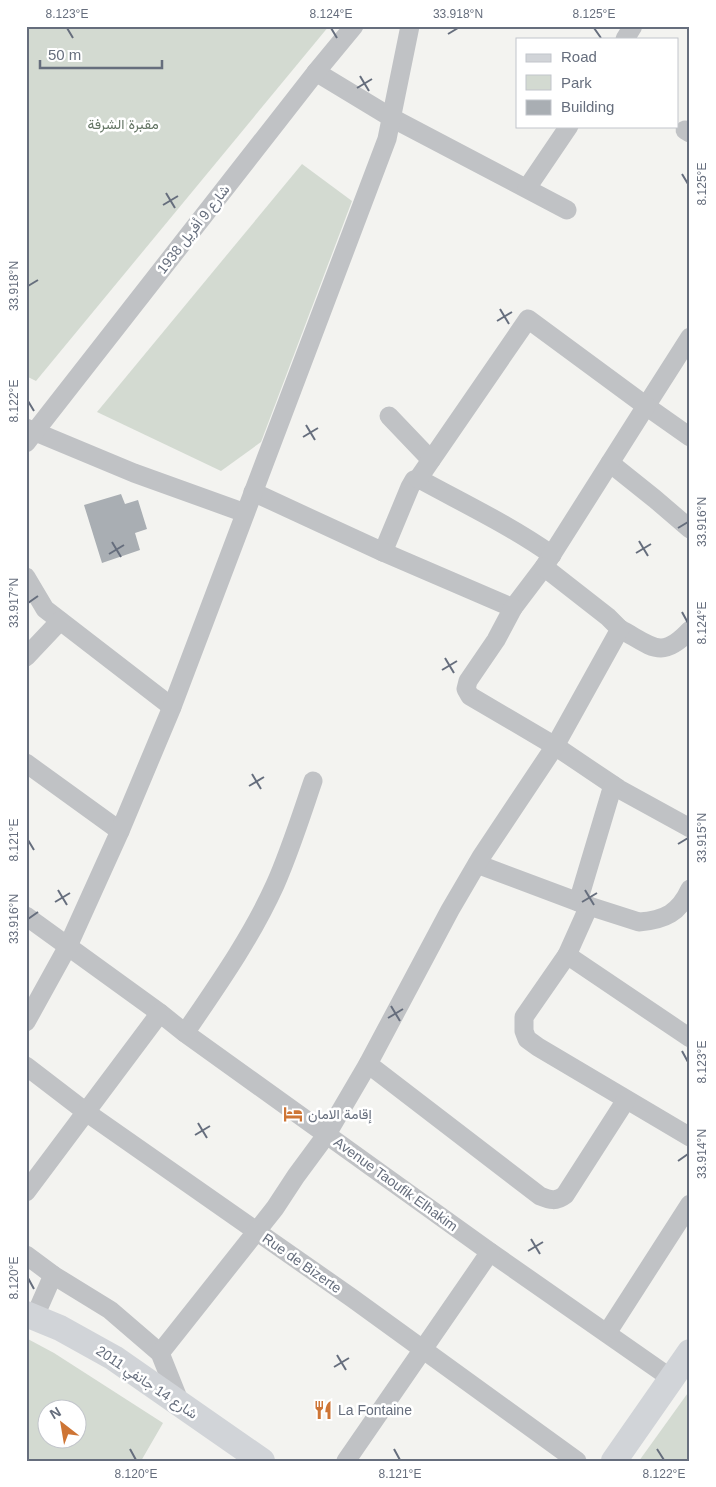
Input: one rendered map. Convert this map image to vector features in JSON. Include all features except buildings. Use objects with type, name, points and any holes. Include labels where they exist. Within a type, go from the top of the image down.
[{"type":"main road","name":"شارع 14 جانفي 2011","points":[[31,1315],[81,1339],[114,1358],[262,1461]]},
{"type":"main road","points":[[614,1461],[690,1352]]},
{"type":"street","name":"شارع 9 أفريل 1938","points":[[29,434],[354,26]]},
{"type":"street","points":[[26,1022],[68,946],[120,831],[172,707],[387,139],[410,26]]},
{"type":"street","points":[[626,38],[633,26]]},
{"type":"street","points":[[316,72],[392,118],[567,210]]},
{"type":"street","points":[[527,188],[568,128]]},
{"type":"street","points":[[383,552],[414,480],[418,479],[528,318],[690,437]]},
{"type":"street","points":[[690,337],[548,561],[513,608],[496,640],[468,681],[466,689],[477,702],[555,746],[613,785],[690,828]]},
{"type":"street","points":[[389,416],[431,460]]},
{"type":"street","points":[[29,434],[245,513]]},
{"type":"street","points":[[610,463],[690,529]]},
{"type":"street","points":[[418,479],[539,545],[548,561],[620,629],[658,649],[666,649],[674,645],[690,630]]},
{"type":"street","points":[[253,492],[383,552],[513,608]]},
{"type":"street","points":[[26,577],[45,609],[172,707]]},
{"type":"street","points":[[26,657],[60,621]]},
{"type":"street","points":[[160,1352],[276,1208],[296,1176],[327,1134],[368,1064],[450,910],[477,864],[555,746],[620,629]]},
{"type":"street","points":[[26,763],[120,831]]},
{"type":"street","points":[[185,1033],[235,959],[274,886],[296,832],[313,781]]},
{"type":"street","points":[[613,785],[584,904],[567,955],[527,1011],[524,1017],[524,1031],[527,1039],[538,1047],[690,1138]]},
{"type":"street","points":[[477,864],[584,904],[639,922],[645,922],[674,912],[684,903],[690,890]]},
{"type":"street","name":"Avenue Taoufik Elhakim","points":[[26,916],[185,1033],[490,1252],[672,1379]]},
{"type":"street","points":[[567,955],[689,1037]]},
{"type":"street","points":[[26,1192],[160,1013]]},
{"type":"street","points":[[368,1064],[540,1196],[550,1200],[559,1200],[565,1195],[626,1100]]},
{"type":"street","name":"Rue de Bizerte","points":[[26,1066],[86,1112],[424,1350],[577,1461]]},
{"type":"street","points":[[607,1333],[690,1204]]},
{"type":"street","points":[[346,1461],[490,1252]]},
{"type":"street","points":[[26,1255],[53,1276],[110,1310],[160,1352],[180,1403]]},
{"type":"street","points":[[31,1315],[53,1276]]},
{"type":"green space","name":"مقبرة الشرفة","points":[[26,26],[329,26],[36,381],[26,376]]},
{"type":"green space","points":[[302,164],[352,201],[261,442],[221,471],[97,412]]},
{"type":"green space","points":[[26,1338],[54,1353],[163,1423],[141,1461],[26,1461]]},
{"type":"green space","points":[[690,1390],[690,1461],[639,1461]]},
{"type":"place","name":"إقامة الامان","points":[[293,1114]]},
{"type":"place","name":"La Fontaine","points":[[323,1410]]}]
